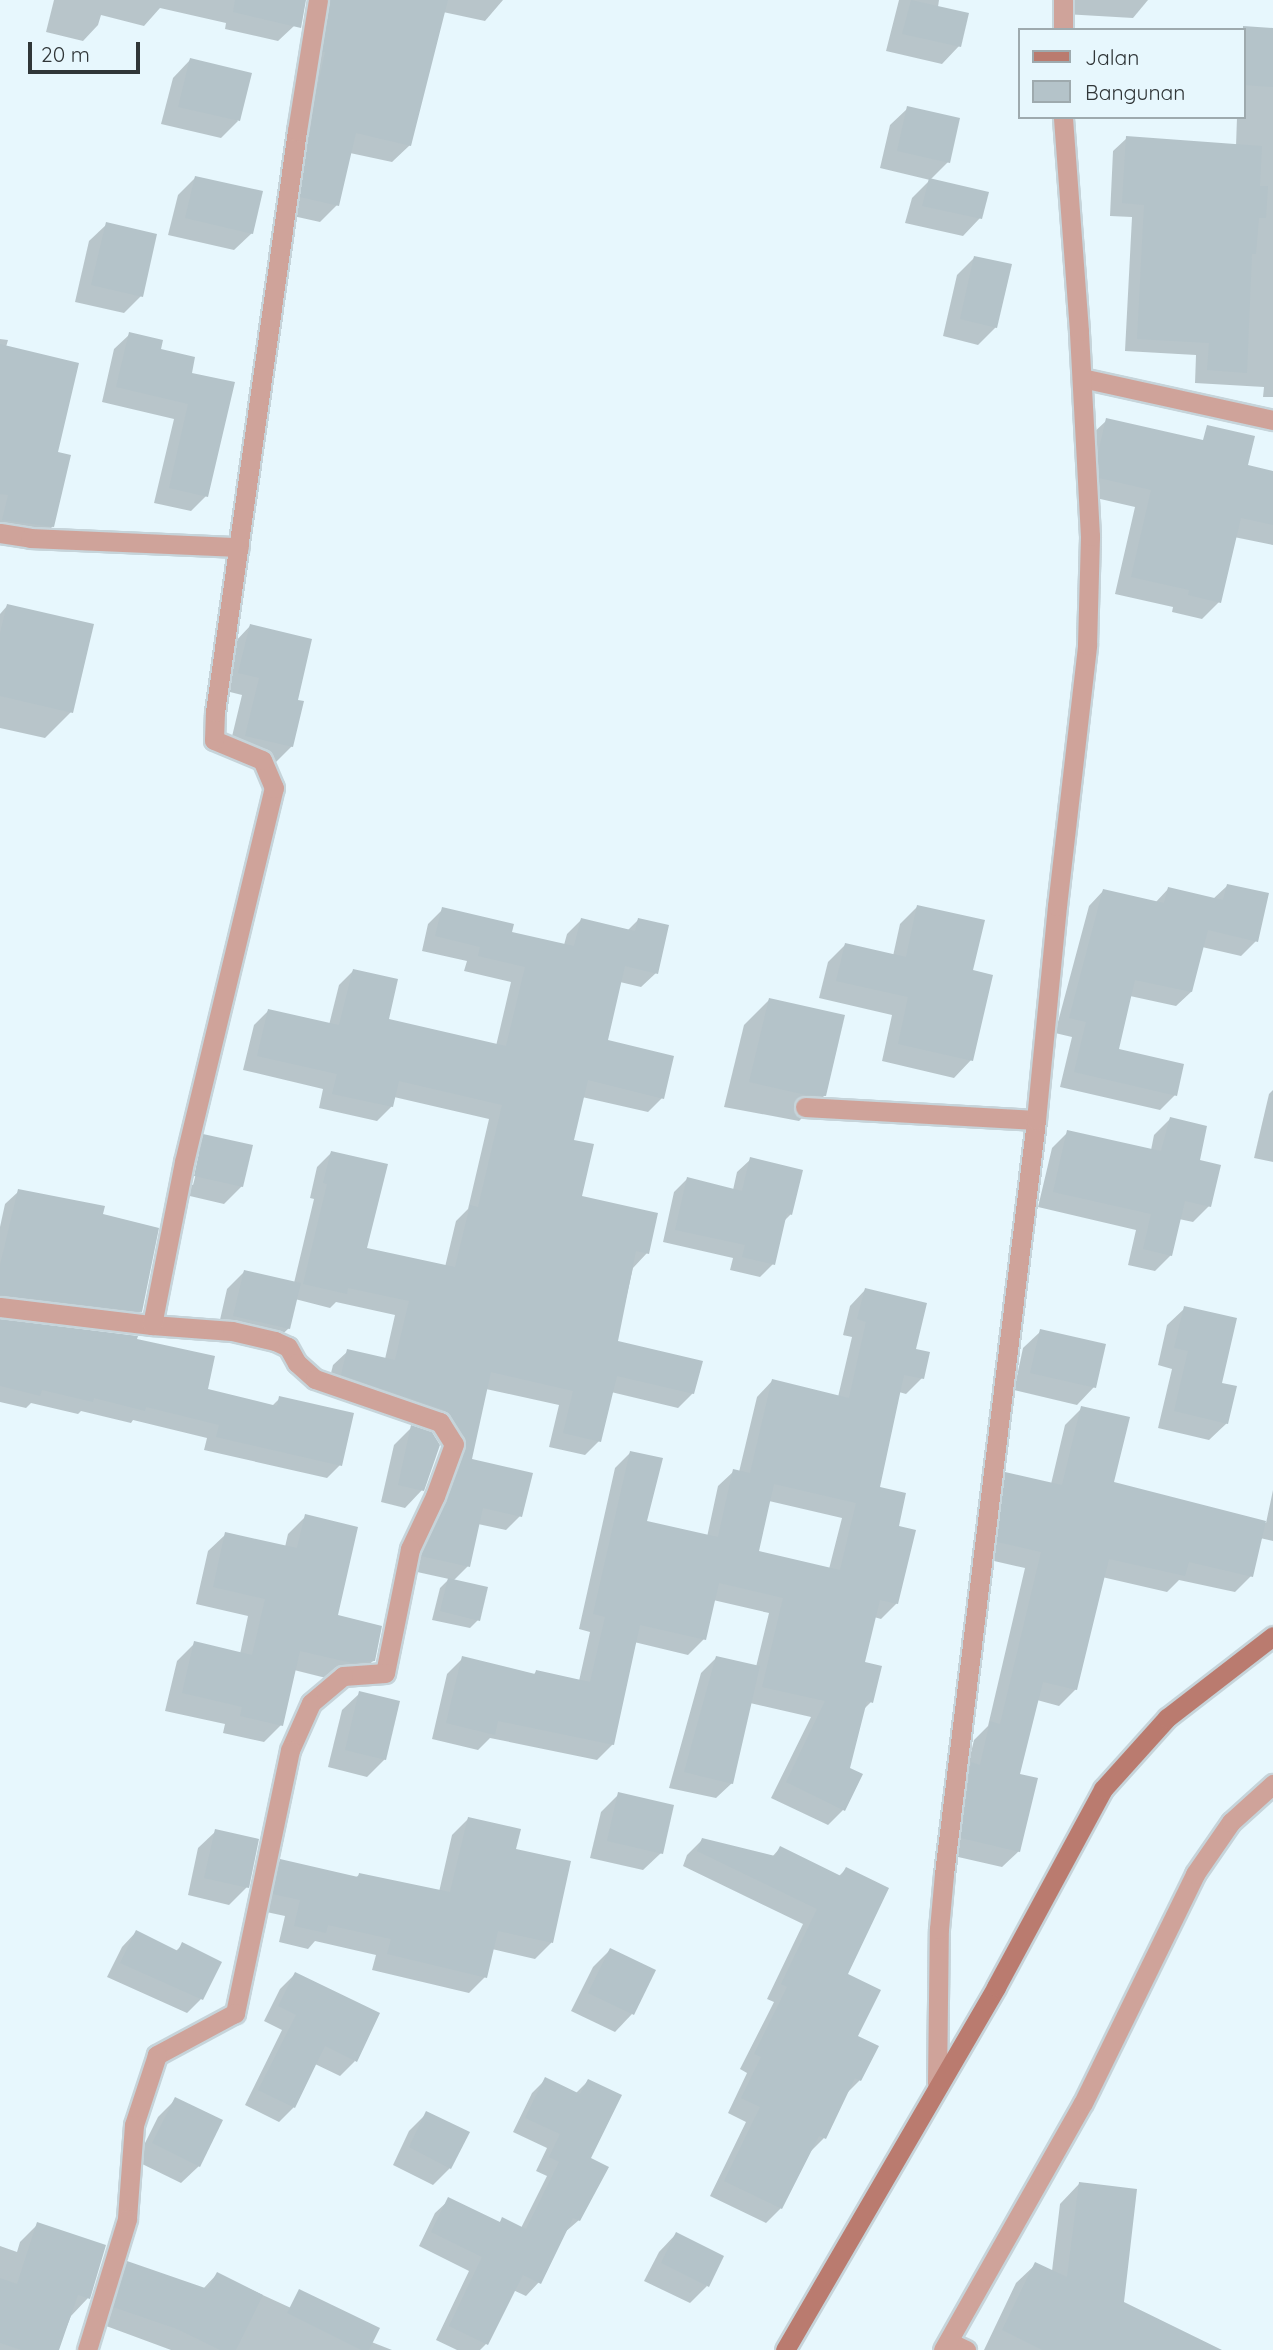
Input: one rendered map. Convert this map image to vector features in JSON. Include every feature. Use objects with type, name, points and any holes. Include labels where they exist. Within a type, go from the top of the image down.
[{"type":"main road","points":[[785,2350],[937,2083],[996,1986],[1103,1789],[1167,1718],[1273,1636]]},
{"type":"street","points":[[152,1325],[184,1162],[274,788],[262,760],[214,740],[215,712],[263,362],[318,0]]},
{"type":"street","points":[[1063,0],[1063,28]]},
{"type":"street","points":[[937,2083],[940,1915],[1036,1120],[1087,645],[1090,536],[1082,378],[1063,119]]},
{"type":"street","points":[[1082,378],[1273,420]]},
{"type":"street","points":[[0,533],[30,538],[239,547]]},
{"type":"street","points":[[805,1107],[1036,1120]]},
{"type":"street","points":[[0,1307],[152,1325],[232,1331],[275,1341],[288,1347],[297,1363],[315,1379],[440,1422],[454,1444],[435,1496],[410,1549],[385,1673],[343,1676],[311,1703],[290,1750],[235,2013],[157,2055],[134,2125],[127,2219],[86,2350]]},
{"type":"street","points":[[953,2347],[1083,2103],[1195,1874],[1231,1822],[1273,1784]]},
{"type":"building","points":[[235,0],[306,0],[301,28],[233,12]]},
{"type":"building","points":[[330,0],[448,0],[411,146],[356,133],[339,206],[300,197],[325,52],[322,52]]},
{"type":"building","points":[[911,0],[969,13],[961,47],[902,34]]},
{"type":"building","points":[[1243,28],[1273,28],[1273,87],[1245,85]]},
{"type":"building","points":[[190,58],[252,73],[240,121],[178,107]]},
{"type":"building","points":[[907,106],[960,118],[950,163],[897,151]]},
{"type":"building","points":[[1126,136],[1262,146],[1260,186],[1268,186],[1266,218],[1259,218],[1256,254],[1252,254],[1247,373],[1207,370],[1209,343],[1137,339],[1144,205],[1122,203]]},
{"type":"building","points":[[195,176],[263,191],[253,234],[185,218]]},
{"type":"building","points":[[929,178],[989,192],[982,219],[922,206]]},
{"type":"building","points":[[106,222],[157,234],[143,297],[91,285]]},
{"type":"building","points":[[974,256],[1012,264],[997,328],[960,319]]},
{"type":"building","points":[[129,332],[163,340],[161,349],[195,357],[192,373],[235,382],[208,497],[169,488],[188,404],[116,387]]},
{"type":"building","points":[[0,344],[79,363],[58,452],[71,455],[54,527],[2,520],[8,495],[0,494]]},
{"type":"building","points":[[1106,418],[1203,440],[1207,425],[1255,436],[1248,465],[1273,471],[1273,525],[1241,518],[1221,603],[1188,595],[1189,590],[1131,577],[1151,490],[1099,478],[1098,453]]},
{"type":"building","points":[[7,604],[94,624],[73,713],[0,696],[0,633]]},
{"type":"building","points":[[250,624],[312,639],[298,700],[304,701],[293,747],[245,736],[259,678],[238,673]]},
{"type":"building","points":[[1227,884],[1269,893],[1258,942],[1208,930],[1192,992],[1135,980],[1119,1049],[1184,1064],[1177,1096],[1074,1072],[1086,1022],[1069,1018],[1103,889],[1164,903],[1168,887],[1223,900]]},
{"type":"building","points":[[917,905],[985,920],[973,970],[993,975],[973,1061],[898,1044],[908,997],[836,981],[845,943],[906,957]]},
{"type":"building","points":[[442,907],[514,924],[512,932],[574,946],[581,918],[635,931],[638,918],[669,925],[658,974],[625,966],[608,1040],[674,1056],[664,1099],[588,1080],[574,1140],[594,1144],[582,1196],[658,1213],[649,1254],[636,1251],[618,1341],[703,1361],[694,1394],[617,1376],[601,1442],[563,1433],[573,1391],[491,1372],[472,1459],[533,1473],[522,1517],[483,1508],[470,1567],[421,1556],[466,1448],[465,1438],[450,1415],[444,1410],[341,1375],[347,1349],[395,1360],[409,1301],[348,1288],[347,1294],[303,1284],[327,1184],[323,1183],[331,1151],[388,1164],[367,1248],[455,1267],[470,1205],[478,1207],[502,1105],[399,1081],[393,1107],[332,1094],[337,1074],[257,1056],[268,1009],[339,1025],[353,969],[398,979],[389,1019],[506,1046],[525,967],[478,956],[480,947],[435,936]]},
{"type":"building","points":[[769,998],[845,1015],[826,1096],[806,1095],[749,1082]]},
{"type":"building","points":[[1170,1117],[1207,1126],[1200,1160],[1221,1165],[1211,1207],[1185,1201],[1172,1256],[1143,1249],[1151,1214],[1053,1192],[1067,1130],[1161,1151]]},
{"type":"building","points":[[203,1134],[253,1145],[243,1187],[194,1176]]},
{"type":"building","points":[[750,1157],[803,1170],[792,1215],[787,1213],[775,1265],[742,1257],[745,1245],[675,1230],[687,1177],[742,1191]]},
{"type":"building","points":[[18,1189],[105,1206],[103,1214],[159,1228],[142,1312],[0,1295],[0,1265]]},
{"type":"building","points":[[244,1270],[301,1283],[290,1329],[233,1316]]},
{"type":"building","points":[[865,1288],[927,1303],[916,1349],[930,1352],[924,1379],[904,1375],[880,1487],[906,1493],[899,1526],[916,1530],[898,1604],[880,1600],[865,1662],[882,1666],[873,1703],[867,1701],[850,1768],[863,1774],[845,1811],[786,1782],[825,1701],[762,1687],[783,1598],[719,1583],[706,1640],[640,1625],[614,1745],[498,1721],[495,1735],[446,1723],[462,1656],[535,1674],[536,1670],[590,1682],[605,1617],[593,1614],[630,1451],[663,1458],[647,1521],[718,1537],[733,1469],[750,1473],[772,1379],[849,1398],[866,1322],[857,1319]],"holes":[[[774,1484],[856,1503],[840,1570],[759,1551]]]},
{"type":"building","points":[[1184,1306],[1237,1318],[1222,1383],[1237,1386],[1228,1424],[1174,1411],[1188,1351],[1174,1348]]},
{"type":"building","points":[[0,1319],[138,1336],[137,1339],[215,1356],[208,1389],[277,1406],[279,1396],[354,1413],[342,1466],[216,1437],[219,1425],[146,1407],[145,1411],[94,1398],[93,1402],[42,1390],[40,1396],[0,1386]]},
{"type":"building","points":[[1040,1329],[1106,1344],[1096,1388],[1030,1373]]},
{"type":"building","points":[[1081,1406],[1130,1417],[1114,1482],[1266,1521],[1253,1577],[1189,1562],[1185,1576],[1109,1559],[1077,1690],[1043,1682],[1020,1774],[1038,1778],[1020,1852],[961,1838],[971,1762],[980,1765],[990,1721],[1000,1724],[1041,1552],[997,1542],[1005,1472],[1062,1485]]},
{"type":"building","points":[[411,1425],[432,1432],[440,1445],[424,1491],[398,1485]]},
{"type":"building","points":[[305,1514],[358,1527],[338,1615],[382,1626],[375,1661],[352,1663],[300,1651],[283,1726],[240,1716],[242,1707],[182,1693],[194,1641],[252,1655],[265,1599],[213,1587],[225,1532],[297,1548]]},
{"type":"building","points":[[448,1578],[488,1587],[480,1621],[440,1611]]},
{"type":"building","points":[[716,1656],[760,1666],[733,1784],[684,1772]]},
{"type":"building","points":[[359,1691],[400,1701],[386,1760],[345,1750]]},
{"type":"building","points":[[618,1792],[674,1805],[663,1854],[607,1841]]},
{"type":"building","points":[[468,1817],[521,1829],[516,1849],[571,1861],[553,1943],[498,1931],[487,1978],[387,1954],[391,1939],[328,1925],[326,1933],[294,1926],[300,1900],[272,1894],[280,1859],[358,1877],[359,1873],[450,1892]]},
{"type":"building","points":[[215,1829],[259,1839],[249,1888],[204,1878]]},
{"type":"building","points":[[702,1838],[775,1856],[780,1846],[841,1876],[846,1867],[889,1888],[848,1974],[881,1990],[858,2036],[879,2046],[861,2081],[855,2078],[826,2139],[819,2136],[782,2209],[724,2181],[760,2107],[741,2098],[761,2057],[754,2054],[787,1987],[781,1984],[817,1909],[697,1851]]},
{"type":"building","points":[[136,1930],[178,1951],[182,1942],[222,1962],[203,2000],[120,1963]]},
{"type":"building","points":[[610,1948],[656,1970],[634,2015],[588,1993]]},
{"type":"building","points":[[295,1972],[380,2013],[357,2062],[325,2046],[295,2108],[258,2090],[296,2015],[278,2006]]},
{"type":"building","points":[[545,2077],[580,2094],[588,2079],[622,2095],[591,2158],[609,2167],[580,2221],[573,2218],[541,2284],[523,2275],[488,2345],[449,2326],[482,2257],[431,2232],[448,2197],[500,2222],[502,2217],[526,2229],[559,2162],[549,2157],[560,2134],[525,2118]]},
{"type":"building","points":[[175,2097],[223,2120],[200,2167],[152,2143]]},
{"type":"building","points":[[426,2111],[470,2132],[451,2169],[409,2147]]},
{"type":"building","points":[[1079,2182],[1137,2189],[1124,2302],[1222,2350],[1042,2350],[1002,2330],[1035,2262],[1067,2277]]},
{"type":"building","points":[[37,2222],[106,2245],[90,2299],[78,2295],[59,2350],[21,2350],[0,2343],[0,2278],[17,2284]]},
{"type":"building","points":[[676,2232],[724,2256],[709,2287],[661,2263]]},
{"type":"building","points":[[127,2261],[208,2289],[217,2272],[263,2295],[236,2350],[220,2350],[177,2329],[113,2307]]},
{"type":"building","points":[[299,2289],[380,2328],[369,2350],[361,2350],[287,2313]]}]
